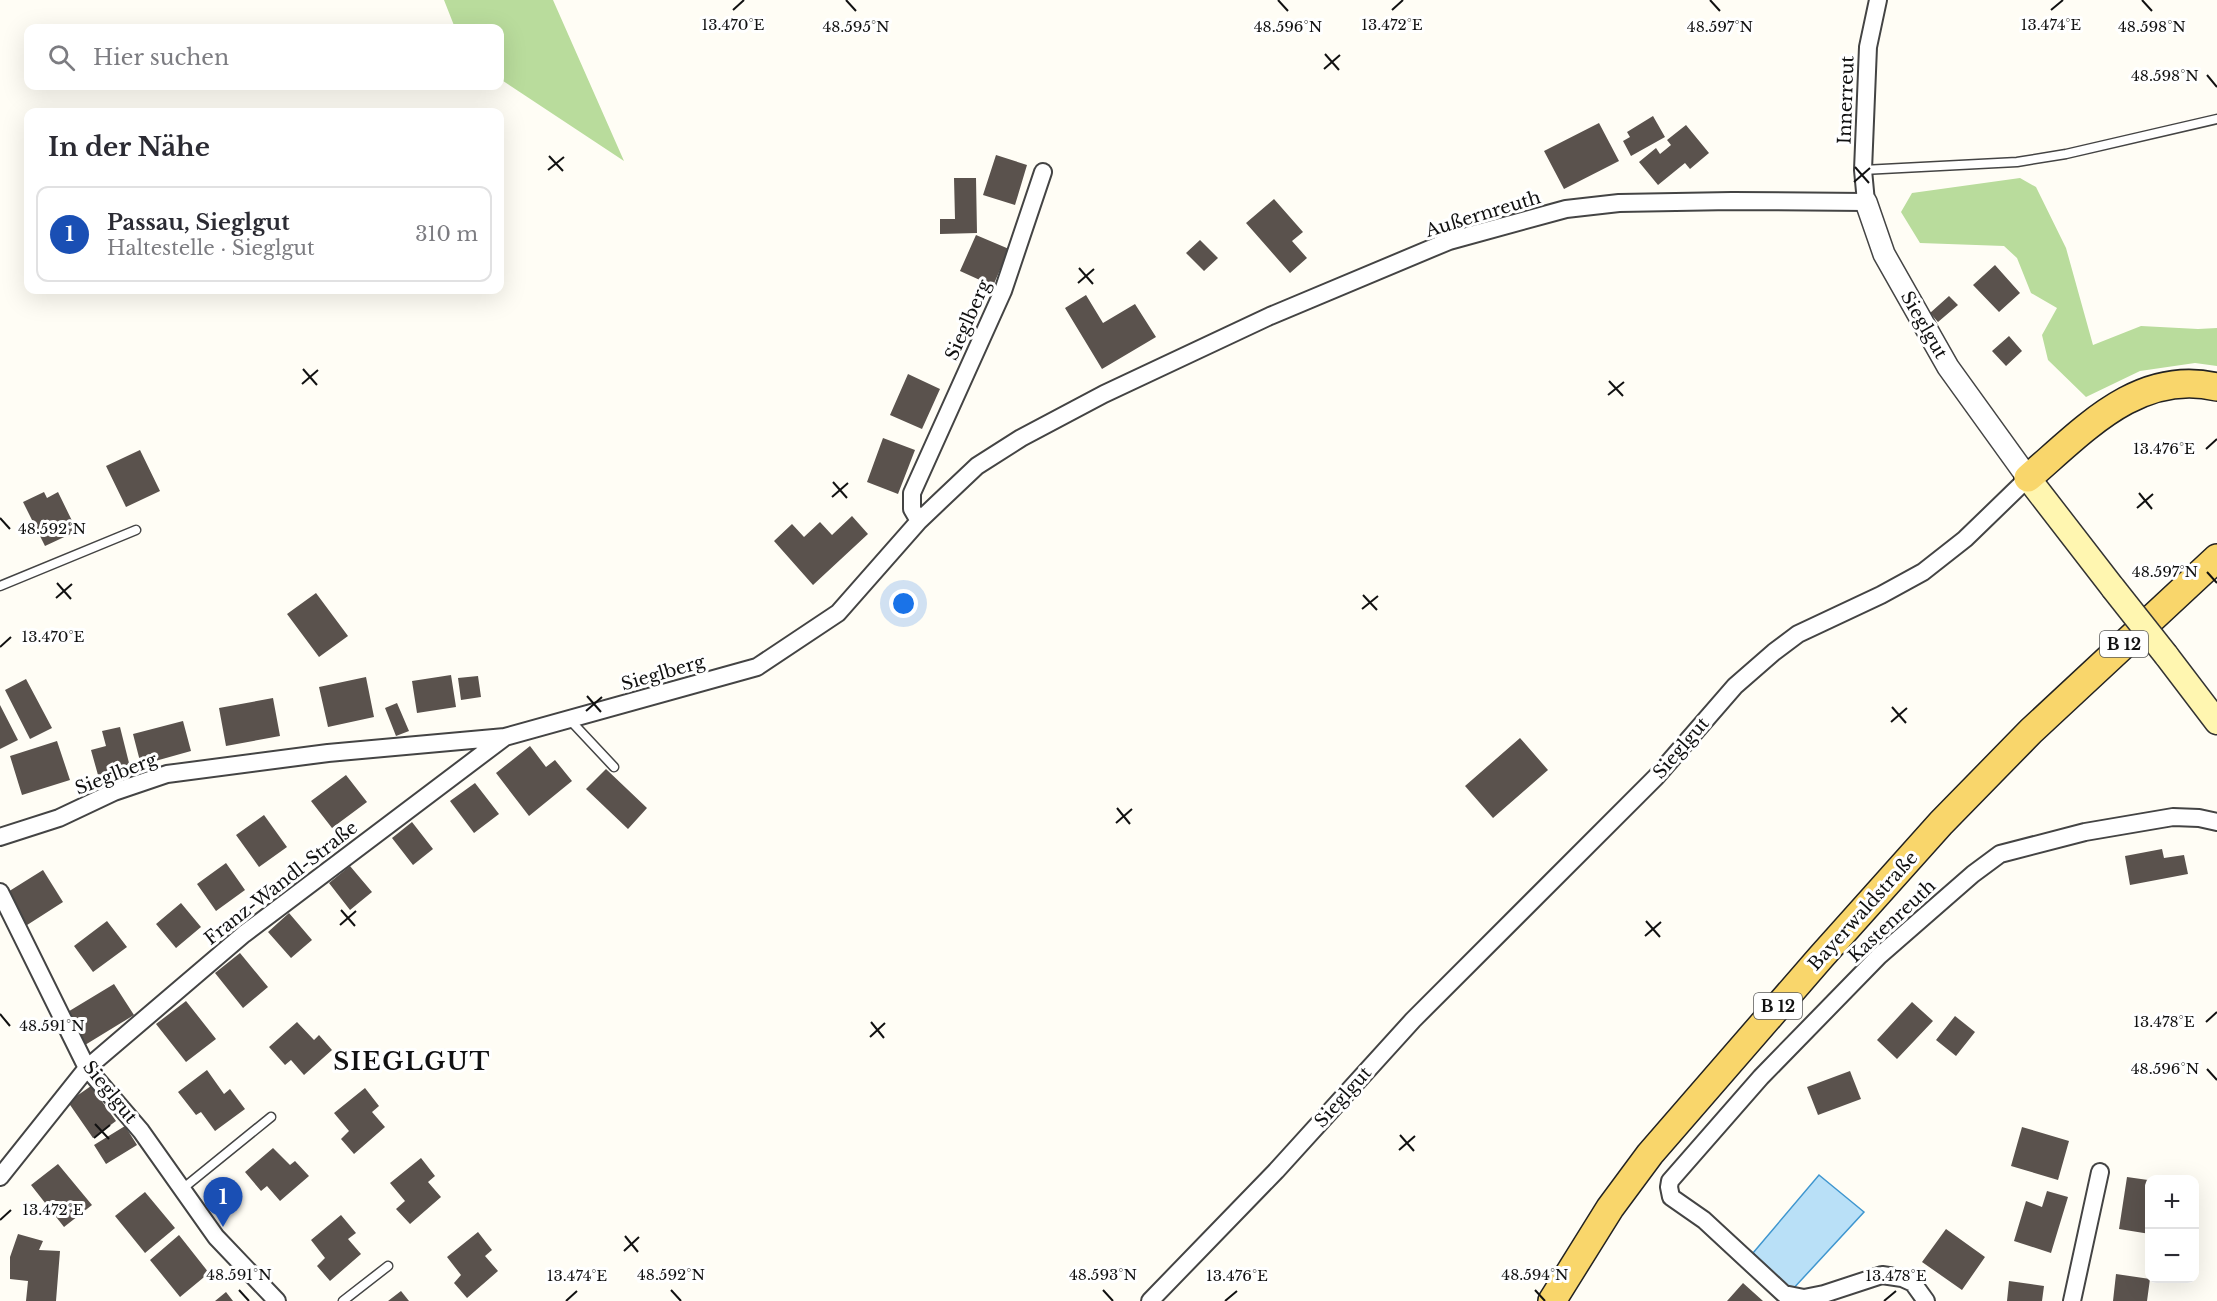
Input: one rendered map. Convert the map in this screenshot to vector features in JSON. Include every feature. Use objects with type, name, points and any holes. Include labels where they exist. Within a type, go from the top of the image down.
[{"type":"main road","points":[[2217,387],[2180,383],[2149,389],[2126,399],[2100,416],[2028,478],[2217,722]]},
{"type":"main road","name":"Bayerwaldstraße","points":[[1552,1301],[1610,1208],[1650,1154],[1821,957],[1941,823],[2031,731],[2217,558]]},
{"type":"street","name":"Innerreut","points":[[1866,202],[1863,170],[1868,47],[1878,0]]},
{"type":"street","name":"Sieglberg","points":[[0,837],[59,818],[114,792],[167,774],[328,753],[505,737],[757,667],[838,613],[919,521],[912,509],[912,493],[1003,291],[1043,172]]},
{"type":"street","name":"Außernreuth","points":[[919,521],[977,466],[1021,438],[1104,394],[1269,316],[1449,241],[1566,210],[1630,202],[1866,202]]},
{"type":"street","name":"Sieglgut","points":[[1150,1301],[1276,1170],[1413,1020],[1656,777],[1735,686],[1798,634],[1881,595],[1923,572],[1965,538],[2028,478],[1948,368],[1884,254],[1866,202]]},
{"type":"street","name":"Franz-Wandl-Straße","points":[[0,1177],[87,1068],[244,934],[505,737]]},
{"type":"street","name":"Kastenreuth","points":[[1926,1301],[1913,1283],[1882,1275],[1824,1294],[1804,1298],[1784,1294],[1704,1220],[1671,1197],[1670,1181],[1761,1077],[1879,956],[1972,874],[2000,854],[2085,832],[2173,817],[2199,818],[2217,822]]},
{"type":"street","name":"Sieglgut","points":[[0,892],[87,1068],[141,1131],[216,1237],[277,1301]]},
{"type":"street","points":[[2072,1301],[2100,1172]]},
{"type":"lane","points":[[1863,170],[2017,162],[2066,154],[2217,119]]},
{"type":"lane","points":[[0,586],[136,530]]},
{"type":"lane","points":[[569,719],[614,766]]},
{"type":"lane","points":[[181,1190],[271,1117]]},
{"type":"lane","points":[[343,1301],[388,1266]]},
{"type":"green space","points":[[444,0],[553,0],[624,161],[504,82],[504,24],[453,24]]},
{"type":"green space","points":[[2020,178],[2036,187],[2066,248],[2093,345],[2141,326],[2217,328],[2217,366],[2195,363],[2140,371],[2086,397],[2048,360],[2042,335],[2057,308],[2031,293],[2017,258],[2004,246],[1920,243],[1901,212],[1912,193]]},
{"type":"water","points":[[1819,1175],[1864,1212],[1792,1290],[1753,1253]]},
{"type":"building","points":[[1653,116],[1665,137],[1631,156],[1623,141],[1630,137],[1627,132]]},
{"type":"building","points":[[1599,123],[1619,161],[1564,189],[1544,151]]},
{"type":"building","points":[[1686,125],[1709,153],[1690,169],[1685,163],[1658,185],[1639,162],[1656,148],[1660,154],[1671,145],[1667,140]]},
{"type":"building","points":[[996,155],[1027,165],[1015,205],[983,195]]},
{"type":"building","points":[[954,178],[976,178],[977,233],[940,234],[940,219],[955,219]]},
{"type":"building","points":[[1274,199],[1303,232],[1292,241],[1307,258],[1290,273],[1246,223]]},
{"type":"building","points":[[976,235],[1009,249],[993,286],[960,271]]},
{"type":"building","points":[[1200,240],[1218,258],[1204,271],[1186,253]]},
{"type":"building","points":[[1995,265],[2020,293],[1999,312],[1973,285]]},
{"type":"building","points":[[1086,295],[1103,323],[1135,304],[1156,337],[1102,369],[1065,308]]},
{"type":"building","points":[[1949,296],[1958,305],[1938,322],[1930,313]]},
{"type":"building","points":[[2009,336],[2022,351],[2006,366],[1992,351]]},
{"type":"building","points":[[908,374],[940,389],[922,429],[890,415]]},
{"type":"building","points":[[883,438],[915,450],[898,494],[867,482]]},
{"type":"building","points":[[140,450],[160,491],[126,507],[106,466]]},
{"type":"building","points":[[44,492],[47,498],[58,492],[77,531],[45,546],[23,502]]},
{"type":"building","points":[[852,516],[868,534],[813,585],[774,541],[792,524],[804,537],[820,522],[832,535]]},
{"type":"building","points":[[316,593],[348,636],[319,657],[287,614]]},
{"type":"building","points":[[451,675],[456,707],[417,713],[412,681]]},
{"type":"building","points":[[478,676],[481,697],[461,700],[458,678]]},
{"type":"building","points":[[366,677],[374,717],[328,727],[319,687]]},
{"type":"building","points":[[26,679],[52,728],[30,739],[5,690]]},
{"type":"building","points":[[273,698],[280,736],[226,746],[219,708]]},
{"type":"building","points":[[397,703],[409,731],[396,736],[385,708]]},
{"type":"building","points":[[0,705],[18,740],[0,749]]},
{"type":"building","points":[[183,721],[191,751],[141,765],[133,734]]},
{"type":"building","points":[[120,727],[130,767],[98,775],[91,750],[106,746],[102,731]]},
{"type":"building","points":[[1520,738],[1548,770],[1493,818],[1465,786]]},
{"type":"building","points":[[57,741],[70,780],[22,795],[10,756]]},
{"type":"building","points":[[530,746],[546,767],[555,760],[572,781],[529,816],[496,773]]},
{"type":"building","points":[[606,769],[647,808],[628,829],[586,789]]},
{"type":"building","points":[[346,775],[367,802],[332,828],[311,801]]},
{"type":"building","points":[[475,783],[499,814],[474,833],[450,801]]},
{"type":"building","points":[[264,815],[287,847],[259,867],[236,835]]},
{"type":"building","points":[[412,822],[433,849],[413,865],[392,838]]},
{"type":"building","points":[[2162,849],[2164,858],[2184,855],[2188,874],[2130,885],[2125,856]]},
{"type":"building","points":[[226,863],[245,890],[216,911],[197,884]]},
{"type":"building","points":[[350,866],[372,892],[350,910],[329,883]]},
{"type":"building","points":[[43,870],[63,902],[24,927],[3,895]]},
{"type":"building","points":[[181,903],[201,927],[176,948],[156,924]]},
{"type":"building","points":[[289,913],[312,940],[291,958],[268,932]]},
{"type":"building","points":[[107,921],[127,947],[93,972],[74,946]]},
{"type":"building","points":[[240,953],[268,987],[243,1008],[215,973]]},
{"type":"building","points":[[114,984],[134,1015],[85,1045],[66,1013]]},
{"type":"building","points":[[186,1001],[216,1039],[186,1062],[156,1024]]},
{"type":"building","points":[[1912,1002],[1933,1021],[1897,1059],[1877,1040]]},
{"type":"building","points":[[1955,1016],[1975,1032],[1956,1056],[1936,1040]]},
{"type":"building","points":[[297,1022],[314,1040],[319,1035],[332,1050],[304,1075],[291,1060],[285,1065],[269,1047]]},
{"type":"building","points":[[207,1070],[224,1094],[230,1089],[245,1109],[215,1131],[201,1112],[196,1115],[178,1092]]},
{"type":"building","points":[[1850,1071],[1861,1099],[1818,1115],[1807,1087]]},
{"type":"building","points":[[91,1086],[116,1121],[93,1138],[68,1102]]},
{"type":"building","points":[[365,1088],[379,1106],[372,1112],[385,1127],[354,1154],[341,1139],[349,1131],[334,1113]]},
{"type":"building","points":[[125,1126],[137,1145],[106,1164],[94,1145]]},
{"type":"building","points":[[2022,1127],[2069,1141],[2058,1180],[2011,1166]]},
{"type":"building","points":[[273,1148],[290,1165],[295,1161],[309,1176],[280,1201],[267,1186],[261,1191],[245,1172]]},
{"type":"building","points":[[421,1158],[435,1176],[428,1182],[441,1197],[410,1224],[396,1209],[405,1201],[390,1183]]},
{"type":"building","points":[[58,1164],[92,1205],[64,1227],[31,1185]]},
{"type":"building","points":[[2127,1177],[2145,1180],[2145,1233],[2119,1229]]},
{"type":"building","points":[[2047,1191],[2068,1197],[2051,1253],[2014,1241],[2026,1201],[2042,1207]]},
{"type":"building","points":[[145,1192],[175,1228],[145,1253],[115,1216]]},
{"type":"building","points":[[341,1215],[356,1233],[348,1239],[361,1254],[330,1281],[317,1266],[325,1258],[311,1240]]},
{"type":"building","points":[[1946,1229],[1985,1257],[1962,1290],[1922,1262]]},
{"type":"building","points":[[478,1232],[492,1250],[485,1256],[498,1271],[467,1298],[454,1283],[461,1275],[447,1257]]},
{"type":"building","points":[[18,1234],[43,1241],[39,1250],[60,1251],[56,1301],[26,1301],[28,1281],[10,1279],[10,1257]]},
{"type":"building","points":[[179,1235],[209,1273],[180,1297],[150,1260]]},
{"type":"building","points":[[2116,1274],[2145,1278],[2145,1283],[2149,1283],[2147,1301],[2113,1301]]},
{"type":"building","points":[[2009,1281],[2044,1286],[2042,1301],[2007,1301]]},
{"type":"building","points":[[1743,1283],[1763,1301],[1727,1301]]},
{"type":"building","points":[[401,1291],[409,1301],[388,1301]]},
{"type":"building","points":[[226,1292],[233,1301],[215,1301]]},
{"type":"place","name":"Passau, Sieglgut","points":[[223,1227]]},
{"type":"district","name":"SIEGLGUT","points":[[412,1061]]}]
